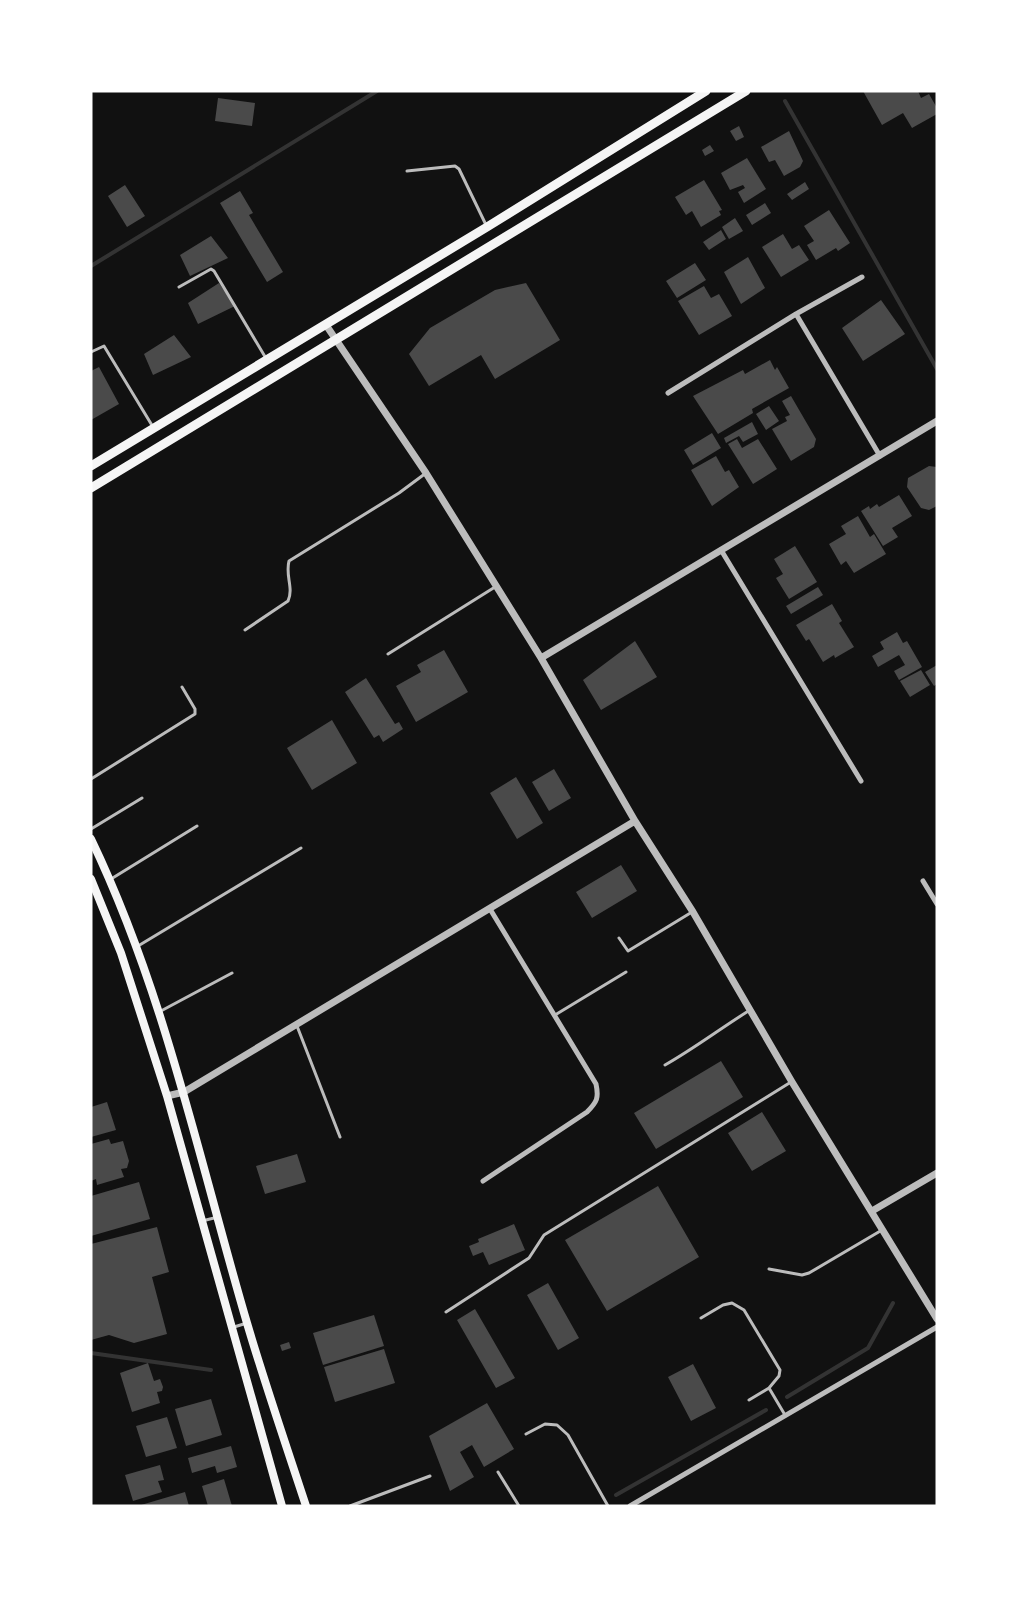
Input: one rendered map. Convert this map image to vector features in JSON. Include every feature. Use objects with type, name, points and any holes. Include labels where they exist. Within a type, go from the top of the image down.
[{"type":"main road","points":[[91,466],[487,227],[706,91]]},
{"type":"main road","points":[[91,488],[746,91]]},
{"type":"main road","points":[[91,839],[138,946],[184,1092],[248,1323],[306,1506]]},
{"type":"main road","points":[[91,879],[121,952],[167,1096],[282,1506]]},
{"type":"street","points":[[668,393],[796,314],[862,277]]},
{"type":"street","points":[[796,314],[880,456]]},
{"type":"street","points":[[326,325],[426,472],[541,658],[635,822],[693,912],[792,1082],[937,1319]]},
{"type":"street","points":[[541,658],[937,422]]},
{"type":"street","points":[[721,550],[861,781]]},
{"type":"street","points":[[167,1096],[184,1092],[635,822]]},
{"type":"street","points":[[923,881],[937,904]]},
{"type":"street","points":[[483,1180],[587,1112],[596,1103],[599,1096],[596,1084],[490,909]]},
{"type":"street","points":[[872,1211],[937,1172]]},
{"type":"street","points":[[630,1506],[937,1327]]},
{"type":"lane","points":[[407,171],[455,166],[459,169],[487,227]]},
{"type":"lane","points":[[179,287],[212,269],[214,270],[267,360]]},
{"type":"lane","points":[[91,352],[104,346],[153,427]]},
{"type":"lane","points":[[245,630],[288,601],[291,593],[286,572],[289,561],[399,493],[426,472]]},
{"type":"lane","points":[[388,654],[496,587]]},
{"type":"lane","points":[[91,779],[195,714],[195,709],[182,687]]},
{"type":"lane","points":[[91,829],[142,798]]},
{"type":"lane","points":[[110,879],[197,826]]},
{"type":"lane","points":[[138,946],[301,848]]},
{"type":"lane","points":[[619,938],[628,951],[693,912]]},
{"type":"lane","points":[[554,1016],[626,972]]},
{"type":"lane","points":[[159,1012],[232,973]]},
{"type":"lane","points":[[665,1065],[698,1046],[724,1026],[750,1010]]},
{"type":"lane","points":[[296,1025],[340,1137]]},
{"type":"lane","points":[[446,1312],[529,1258],[544,1235],[792,1082]]},
{"type":"lane","points":[[201,1221],[218,1217]]},
{"type":"lane","points":[[769,1269],[802,1275],[809,1273],[883,1230]]},
{"type":"lane","points":[[700,1318],[723,1305],[732,1303],[744,1310],[780,1370],[779,1376],[769,1388],[750,1400]]},
{"type":"lane","points":[[231,1328],[248,1323]]},
{"type":"lane","points":[[769,1388],[785,1415]]},
{"type":"lane","points":[[526,1434],[545,1424],[557,1424],[568,1436],[608,1506]]},
{"type":"lane","points":[[498,1472],[519,1506]]},
{"type":"lane","points":[[350,1506],[430,1476]]},
{"type":"building","points":[[863,91],[918,91],[921,98],[929,94],[937,108],[937,114],[912,128],[903,113],[882,125]]},
{"type":"building","points":[[218,98],[255,103],[252,126],[215,121]]},
{"type":"building","points":[[739,126],[744,137],[736,141],[730,131]]},
{"type":"building","points":[[789,131],[803,161],[800,167],[784,176],[775,160],[769,162],[761,147]]},
{"type":"building","points":[[710,145],[714,151],[705,156],[702,150]]},
{"type":"building","points":[[747,158],[766,189],[744,203],[738,192],[745,188],[743,185],[730,190],[721,173]]},
{"type":"building","points":[[704,180],[722,210],[719,211],[721,215],[701,227],[692,211],[686,215],[675,197]]},
{"type":"building","points":[[805,182],[809,189],[792,200],[787,194]]},
{"type":"building","points":[[125,185],[145,216],[127,227],[108,196]]},
{"type":"building","points":[[240,191],[253,213],[249,215],[283,272],[267,282],[220,203]]},
{"type":"building","points":[[765,203],[771,213],[752,225],[746,215]]},
{"type":"building","points":[[829,210],[850,243],[838,251],[836,248],[816,260],[807,245],[814,241],[804,226]]},
{"type":"building","points":[[735,218],[743,231],[729,239],[722,227]]},
{"type":"building","points":[[721,230],[726,239],[709,250],[703,242]]},
{"type":"building","points":[[783,234],[792,249],[799,245],[809,260],[781,277],[762,247]]},
{"type":"building","points":[[211,236],[228,258],[190,276],[180,255]]},
{"type":"building","points":[[748,257],[765,288],[741,304],[724,272]]},
{"type":"building","points":[[695,263],[706,280],[677,298],[666,281]]},
{"type":"building","points":[[219,283],[235,306],[198,324],[188,303]]},
{"type":"building","points":[[526,283],[560,340],[495,379],[481,355],[429,386],[409,354],[430,328],[495,290]]},
{"type":"building","points":[[704,286],[711,298],[719,294],[732,316],[699,335],[678,301]]},
{"type":"building","points":[[881,300],[905,334],[863,361],[842,328]]},
{"type":"building","points":[[174,335],[191,357],[153,375],[144,354]]},
{"type":"building","points":[[770,360],[775,370],[777,367],[789,388],[752,409],[753,413],[718,434],[693,396],[743,370],[745,374]]},
{"type":"building","points":[[99,367],[119,404],[91,420],[91,371]]},
{"type":"building","points":[[791,396],[816,439],[814,447],[791,461],[772,429],[787,421],[785,417],[790,415],[782,401]]},
{"type":"building","points":[[769,406],[779,421],[766,430],[756,414]]},
{"type":"building","points":[[752,422],[758,434],[743,442],[739,436],[726,443],[724,438]]},
{"type":"building","points":[[712,433],[721,448],[693,465],[684,450]]},
{"type":"building","points":[[737,439],[742,448],[758,439],[777,469],[753,484],[728,444]]},
{"type":"building","points":[[716,456],[725,472],[729,470],[739,487],[712,506],[691,470]]},
{"type":"building","points":[[929,466],[937,467],[937,506],[929,510],[921,508],[907,487],[908,478]]},
{"type":"building","points":[[899,495],[912,516],[892,528],[898,537],[883,546],[861,511],[869,506],[870,509],[877,504],[879,507]]},
{"type":"building","points":[[858,516],[870,537],[874,534],[886,554],[854,573],[846,561],[841,565],[829,544],[846,534],[841,526]]},
{"type":"building","points":[[795,546],[817,582],[789,599],[776,578],[783,574],[774,559]]},
{"type":"building","points":[[818,587],[823,595],[791,614],[786,606]]},
{"type":"building","points":[[832,604],[842,621],[839,623],[854,647],[835,658],[834,655],[823,662],[809,639],[806,641],[796,625]]},
{"type":"building","points":[[897,632],[903,643],[907,641],[922,667],[899,680],[894,671],[905,665],[899,655],[878,667],[872,656],[884,649],[880,642]]},
{"type":"building","points":[[635,641],[657,677],[601,710],[583,680]]},
{"type":"building","points":[[444,650],[468,692],[416,722],[396,686],[421,672],[417,665]]},
{"type":"building","points":[[937,665],[937,684],[934,686],[925,672]]},
{"type":"building","points":[[921,670],[930,685],[910,697],[900,681]]},
{"type":"building","points":[[366,678],[395,724],[399,722],[403,729],[383,742],[379,735],[374,738],[345,692]]},
{"type":"building","points":[[332,720],[357,763],[312,790],[287,748]]},
{"type":"building","points":[[554,769],[571,798],[549,811],[532,782]]},
{"type":"building","points":[[516,777],[543,823],[517,839],[490,793]]},
{"type":"building","points":[[621,865],[637,891],[592,918],[576,892]]},
{"type":"building","points":[[721,1061],[743,1097],[656,1149],[634,1113]]},
{"type":"building","points":[[107,1102],[116,1130],[91,1137],[91,1107]]},
{"type":"building","points":[[762,1112],[786,1151],[752,1171],[728,1133]]},
{"type":"building","points":[[109,1139],[111,1144],[123,1141],[129,1161],[127,1168],[121,1169],[124,1177],[97,1185],[96,1179],[91,1181],[91,1144]]},
{"type":"building","points":[[297,1154],[306,1182],[265,1194],[256,1166]]},
{"type":"building","points":[[139,1182],[150,1219],[91,1236],[91,1196]]},
{"type":"building","points":[[658,1186],[699,1257],[607,1311],[565,1240]]},
{"type":"building","points":[[514,1224],[525,1250],[489,1265],[483,1252],[473,1256],[469,1246],[479,1242],[478,1239]]},
{"type":"building","points":[[157,1227],[169,1272],[152,1277],[167,1334],[134,1343],[109,1335],[91,1340],[91,1244]]},
{"type":"building","points":[[548,1283],[579,1338],[558,1350],[527,1295]]},
{"type":"building","points":[[475,1309],[515,1378],[496,1388],[457,1320]]},
{"type":"building","points":[[374,1315],[384,1346],[323,1365],[313,1333]]},
{"type":"building","points":[[289,1342],[291,1348],[282,1351],[280,1345]]},
{"type":"building","points":[[384,1349],[395,1383],[335,1402],[324,1367]]},
{"type":"building","points":[[148,1363],[154,1381],[160,1379],[163,1387],[162,1391],[157,1392],[160,1403],[132,1412],[120,1373]]},
{"type":"building","points":[[693,1364],[716,1408],[691,1421],[668,1377]]},
{"type":"building","points":[[211,1399],[222,1435],[186,1446],[175,1409]]},
{"type":"building","points":[[487,1403],[514,1449],[484,1467],[472,1445],[460,1452],[474,1477],[450,1491],[429,1436]]},
{"type":"building","points":[[167,1417],[177,1448],[146,1457],[136,1426]]},
{"type":"building","points":[[231,1446],[237,1467],[217,1473],[215,1466],[192,1473],[188,1458]]},
{"type":"building","points":[[160,1465],[164,1480],[158,1481],[162,1492],[133,1501],[125,1475]]},
{"type":"building","points":[[224,1479],[232,1506],[208,1506],[202,1486]]},
{"type":"building","points":[[185,1492],[189,1506],[141,1506],[141,1505]]},
{"type":"waterway","points":[[91,266],[377,91]]},
{"type":"waterway","points":[[785,101],[937,369]]},
{"type":"waterway","points":[[787,1397],[868,1348],[893,1303]]},
{"type":"waterway","points":[[91,1353],[211,1370]]},
{"type":"waterway","points":[[616,1495],[766,1410]]}]
